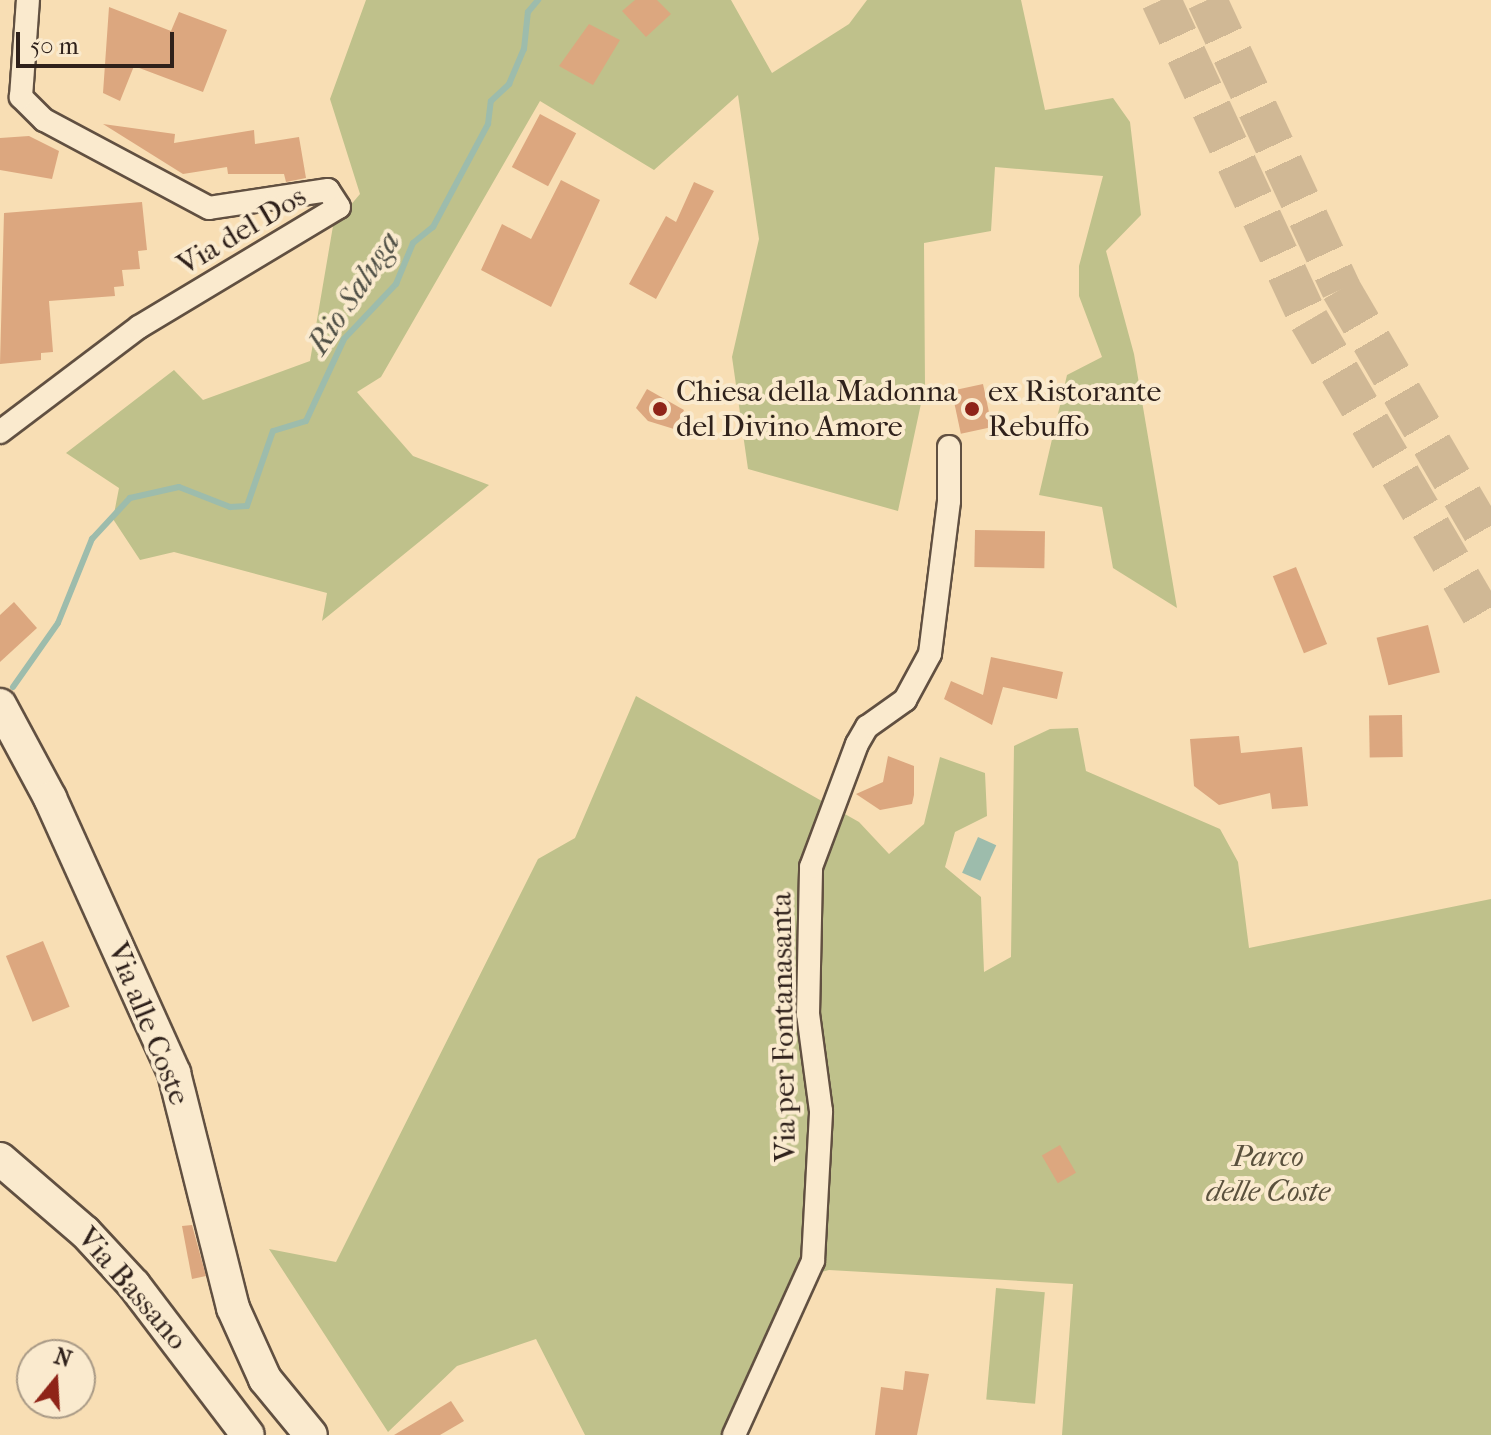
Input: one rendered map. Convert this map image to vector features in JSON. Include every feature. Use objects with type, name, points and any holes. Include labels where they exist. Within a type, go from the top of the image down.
[{"type":"street","name":"Via del Dos","points":[[0,432],[139,327],[339,207],[328,190],[209,208],[44,120],[21,97],[28,0]]},
{"type":"street","name":"Via per Fontanasanta","points":[[734,1435],[813,1261],[821,1111],[808,1014],[811,867],[857,744],[867,727],[905,700],[930,654],[948,517],[949,447]]},
{"type":"street","name":"Via alle Coste","points":[[0,705],[50,798],[174,1073],[233,1308],[265,1379],[311,1435]]},
{"type":"street","name":"Via Bassano","points":[[0,1159],[134,1285],[248,1435]]},
{"type":"green space","points":[[366,0],[731,0],[772,73],[849,24],[867,0],[1021,0],[1045,110],[1113,98],[1130,122],[1141,215],[1106,251],[1134,354],[1177,608],[1113,568],[1102,507],[1039,495],[1067,375],[1102,357],[1079,296],[1079,266],[1103,176],[995,167],[991,231],[924,243],[925,385],[898,511],[748,469],[732,357],[759,239],[738,95],[654,170],[540,101],[381,377],[357,392],[413,456],[489,485],[322,621],[327,593],[174,552],[140,560],[113,519],[119,488],[66,453],[174,370],[203,400],[310,361],[333,226],[360,194],[330,99]]},
{"type":"green space","name":"Parco delle Coste","points":[[636,696],[859,822],[889,854],[924,824],[940,757],[985,773],[987,816],[955,832],[945,867],[981,897],[984,972],[1011,957],[1014,746],[1050,729],[1078,728],[1086,771],[1220,829],[1238,862],[1249,948],[1491,899],[1491,1435],[1062,1435],[1073,1284],[829,1270],[791,1280],[726,1435],[585,1435],[536,1339],[457,1366],[388,1432],[269,1249],[336,1262],[538,859],[575,838]]},
{"type":"green space","points":[[996,1288],[1045,1292],[1035,1404],[986,1400]]},
{"type":"shaded area","points":[[978,837],[996,845],[980,881],[962,873]]},
{"type":"building","points":[[635,0],[657,0],[671,14],[646,37],[622,11]]},
{"type":"building","points":[[109,7],[171,31],[179,12],[227,30],[203,92],[134,66],[120,101],[103,93]]},
{"type":"building","points":[[589,24],[620,40],[593,85],[559,66]]},
{"type":"building","points":[[540,114],[576,133],[548,186],[512,167]]},
{"type":"building","points":[[103,124],[175,134],[174,143],[254,130],[255,144],[299,137],[306,178],[286,182],[284,174],[228,174],[227,167],[183,174]]},
{"type":"building","points":[[29,136],[59,151],[52,179],[0,170],[0,138]]},
{"type":"building","points":[[561,180],[600,200],[551,307],[481,270],[502,224],[531,239]]},
{"type":"building","points":[[694,182],[714,191],[656,299],[629,284],[666,216],[676,222]]},
{"type":"building","points":[[142,202],[147,250],[138,251],[140,269],[122,270],[124,286],[114,287],[115,296],[49,301],[53,352],[41,353],[41,360],[0,364],[4,213]]},
{"type":"building","name":"ex Ristorante Rebuffo","points":[[983,384],[992,427],[961,434],[952,391]]},
{"type":"building","name":"Chiesa della Madonna del Divino Amore","points":[[647,389],[684,410],[674,429],[648,421],[636,408]]},
{"type":"building","points":[[975,530],[1045,531],[1044,568],[974,567]]},
{"type":"building","points":[[1296,567],[1327,644],[1304,653],[1273,576]]},
{"type":"building","points":[[14,602],[37,628],[0,662],[0,615]]},
{"type":"building","points":[[1428,625],[1440,673],[1388,685],[1377,638]]},
{"type":"building","points":[[991,657],[1063,672],[1057,699],[1003,687],[992,725],[944,699],[951,681],[983,695]]},
{"type":"building","points":[[1402,715],[1403,757],[1370,758],[1369,716]]},
{"type":"building","points":[[1239,736],[1241,753],[1302,747],[1308,806],[1272,809],[1270,793],[1219,805],[1194,786],[1190,739]]},
{"type":"building","points":[[888,756],[914,766],[914,795],[912,804],[880,810],[856,794],[883,782]]},
{"type":"building","points":[[43,941],[70,1007],[33,1022],[6,956]]},
{"type":"building","points":[[1060,1145],[1076,1173],[1058,1183],[1042,1156]]},
{"type":"building","points":[[192,1225],[206,1276],[192,1279],[182,1226]]},
{"type":"building","points":[[905,1371],[929,1374],[917,1435],[875,1435],[881,1387],[903,1390]]},
{"type":"building","points":[[451,1401],[464,1421],[440,1435],[394,1435]]},
{"type":"waterway","name":"Rio Saluga","points":[[13,687],[58,623],[92,539],[130,498],[179,487],[230,507],[247,506],[273,431],[306,421],[344,339],[396,284],[413,243],[433,227],[488,124],[491,101],[509,84],[524,49],[528,12],[538,0]]},
{"type":"tunnel","points":[[1161,0],[1309,320],[1491,630]]},
{"type":"tunnel","points":[[1207,0],[1341,289],[1491,546]]},
{"type":"place","name":"Chiesa della Madonna del Divino Amore","points":[[660,409]]},
{"type":"place","name":"ex Ristorante Rebuffo","points":[[972,409]]}]
